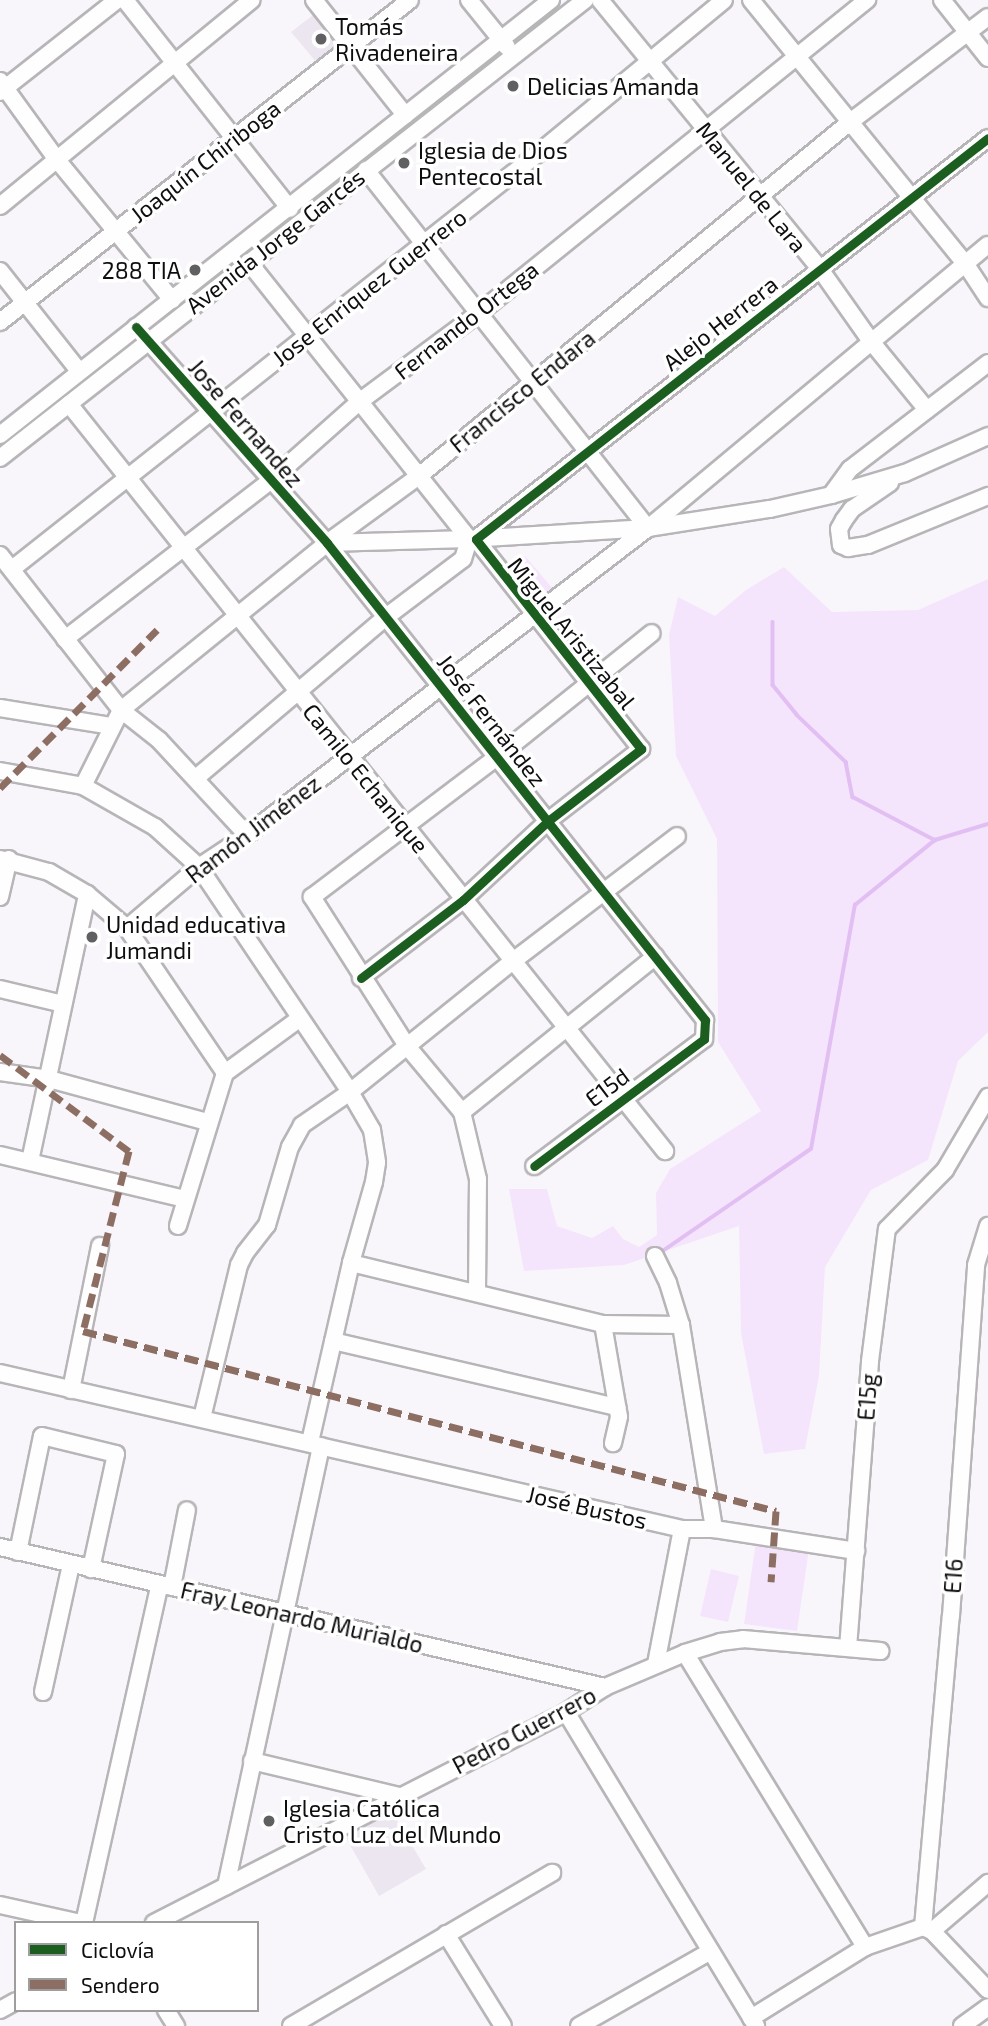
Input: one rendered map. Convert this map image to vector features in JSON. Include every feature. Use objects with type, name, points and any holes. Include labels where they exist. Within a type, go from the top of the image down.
[{"type":"street","points":[[117,0],[2,87],[58,161],[172,300]]},
{"type":"street","points":[[124,0],[290,209]]},
{"type":"street","points":[[0,206],[176,65],[252,0]]},
{"type":"street","points":[[314,0],[405,115]]},
{"type":"street","name":"Joaquín Chiriboga","points":[[0,322],[410,0]]},
{"type":"street","points":[[469,0],[513,55]]},
{"type":"street","name":"Avenida Jorge Garcés","points":[[0,435],[290,209],[551,0]]},
{"type":"street","name":"Avenida Jorge Garcés","points":[[0,458],[585,0]]},
{"type":"street","name":"Manuel de Lara","points":[[600,0],[820,270],[870,340],[927,410]]},
{"type":"street","name":"Jose Enriquez Guerrero","points":[[12,569],[209,411],[308,337],[724,0]]},
{"type":"street","points":[[751,0],[965,263],[988,298]]},
{"type":"street","name":"Fernando Ortega","points":[[65,639],[270,481],[359,402],[479,313],[867,0]]},
{"type":"street","points":[[942,0],[988,58]]},
{"type":"street","name":"Francisco Endara","points":[[83,786],[121,710],[238,619],[327,543],[419,476],[850,122],[988,17]]},
{"type":"street","name":"Alejo Herrera","points":[[196,778],[386,617],[463,559],[472,539],[988,138]]},
{"type":"street","points":[[366,170],[648,528]]},
{"type":"street","name":"Ramón Jiménez","points":[[127,928],[199,866],[247,835],[532,614],[648,528],[870,340],[988,245]]},
{"type":"street","name":"Miguel Aristizabal","points":[[249,262],[641,749],[548,821]]},
{"type":"street","points":[[0,271],[79,371]]},
{"type":"street","name":"Jose Fernandez","points":[[136,327],[327,543]]},
{"type":"street","points":[[831,495],[850,469],[988,363]]},
{"type":"street","name":"Camilo Echanique","points":[[69,404],[182,550],[665,1151]]},
{"type":"street","points":[[327,543],[472,539],[648,528],[770,509],[831,495],[905,473],[988,436]]},
{"type":"street","points":[[905,473],[852,509],[839,529],[841,545],[848,548],[868,545],[988,496]]},
{"type":"street","name":"José Fernández","points":[[327,543],[705,1020],[704,1038]]},
{"type":"street","points":[[0,555],[121,710],[159,740],[247,835]]},
{"type":"street","points":[[477,1292],[478,1179],[462,1112],[407,1046],[361,978],[312,897],[497,757],[652,633]]},
{"type":"street","points":[[0,708],[111,726]]},
{"type":"street","points":[[0,771],[83,786],[155,827],[199,866],[350,1092],[372,1130],[377,1163],[359,1265],[333,1341],[285,1612],[226,1885]]},
{"type":"street","points":[[361,978],[464,900],[548,821]]},
{"type":"street","points":[[202,1418],[239,1265],[271,1215],[295,1135],[302,1125],[350,1092],[513,961],[677,836]]},
{"type":"street","points":[[0,897],[4,859],[49,872],[86,894],[127,928],[225,1073]]},
{"type":"street","points":[[30,1161],[86,894]]},
{"type":"street","points":[[462,1112],[655,957]]},
{"type":"street","points":[[0,989],[63,1004]]},
{"type":"street","points":[[177,1226],[207,1122],[225,1073],[299,1019]]},
{"type":"street","name":"E15d","points":[[534,1166],[704,1038]]},
{"type":"street","points":[[0,1072],[49,1079],[207,1122]]},
{"type":"street","name":"E15g","points":[[848,1648],[870,1361],[887,1229],[945,1170],[988,1097]]},
{"type":"street","points":[[0,1155],[184,1199]]},
{"type":"street","name":"E16","points":[[927,1929],[976,1265],[988,1226]]},
{"type":"street","points":[[71,1390],[100,1246]]},
{"type":"street","points":[[655,1256],[668,1283],[681,1325],[713,1528]]},
{"type":"street","points":[[359,1265],[603,1324],[681,1325]]},
{"type":"street","points":[[603,1324],[619,1417],[613,1443]]},
{"type":"street","points":[[333,1341],[617,1407]]},
{"type":"street","name":"José Bustos","points":[[0,1373],[682,1530],[713,1528],[856,1551]]},
{"type":"street","points":[[18,1552],[42,1436],[116,1454],[91,1569]]},
{"type":"street","points":[[83,1921],[187,1510]]},
{"type":"street","points":[[656,1664],[682,1530]]},
{"type":"street","name":"Fray Leonardo Murialdo","points":[[0,1547],[605,1687]]},
{"type":"street","points":[[43,1692],[71,1565]]},
{"type":"street","name":"Pedro Guerrero","points":[[158,1921],[566,1712],[605,1687],[685,1653],[720,1642],[743,1639],[880,1651]]},
{"type":"street","points":[[685,1653],[865,1947]]},
{"type":"street","points":[[566,1712],[753,2022],[865,1947],[927,1929],[988,1883]]},
{"type":"street","points":[[253,1761],[399,1796]]},
{"type":"street","points":[[291,2026],[552,1873]]},
{"type":"street","points":[[0,1905],[74,1921]]},
{"type":"street","points":[[927,1929],[988,1990]]},
{"type":"street","points":[[446,1934],[503,2026]]},
{"type":"street","points":[[579,2026],[709,1952]]},
{"type":"street","points":[[962,2026],[988,2007]]},
{"type":"shaded area","name":"Tomás Rivadeneira","points":[[321,9],[350,46],[322,69],[291,32]]},
{"type":"shaded area","points":[[525,556],[554,590],[533,608],[504,574]]},
{"type":"shaded area","points":[[784,567],[832,612],[918,610],[988,579],[988,1032],[958,1061],[928,1160],[871,1190],[825,1267],[819,1376],[805,1449],[764,1454],[741,1333],[739,1226],[624,1265],[524,1271],[509,1189],[547,1189],[557,1226],[592,1238],[613,1226],[623,1239],[639,1247],[657,1235],[656,1193],[670,1169],[761,1111],[718,1042],[717,839],[676,756],[669,635],[678,597],[715,616],[746,590]]},
{"type":"shaded area","points":[[756,1541],[809,1549],[797,1631],[744,1624]]},
{"type":"shaded area","points":[[711,1569],[739,1576],[728,1622],[700,1616]]},
{"type":"shaded area","points":[[391,1810],[426,1869],[379,1896],[345,1836]]},
{"type":"waterway","points":[[773,622],[773,685],[797,715],[846,762],[853,797],[935,840]]},
{"type":"waterway","points":[[660,1253],[811,1149],[855,905],[935,840],[988,824]]},
{"type":"marked path","points":[[0,788],[157,630]]},
{"type":"marked path","points":[[0,1055],[129,1151],[83,1331],[776,1511],[771,1582]]},
{"type":"cycle path","points":[[361,978],[463,900],[548,821],[641,749],[476,539],[988,138]]},
{"type":"cycle path","points":[[136,327],[327,543],[705,1020],[704,1039],[534,1166]]},
{"type":"place","name":"Tomás Rivadeneira","points":[[321,39]]},
{"type":"place","name":"Delicias Amanda","points":[[513,86]]},
{"type":"place","name":"Iglesia de Dios Pentecostal","points":[[404,163]]},
{"type":"place","name":"288 TIA","points":[[195,270]]},
{"type":"place","name":"Unidad educativa Jumandi","points":[[92,937]]},
{"type":"place","name":"Iglesia Católica Cristo Luz del Mundo","points":[[269,1821]]}]
